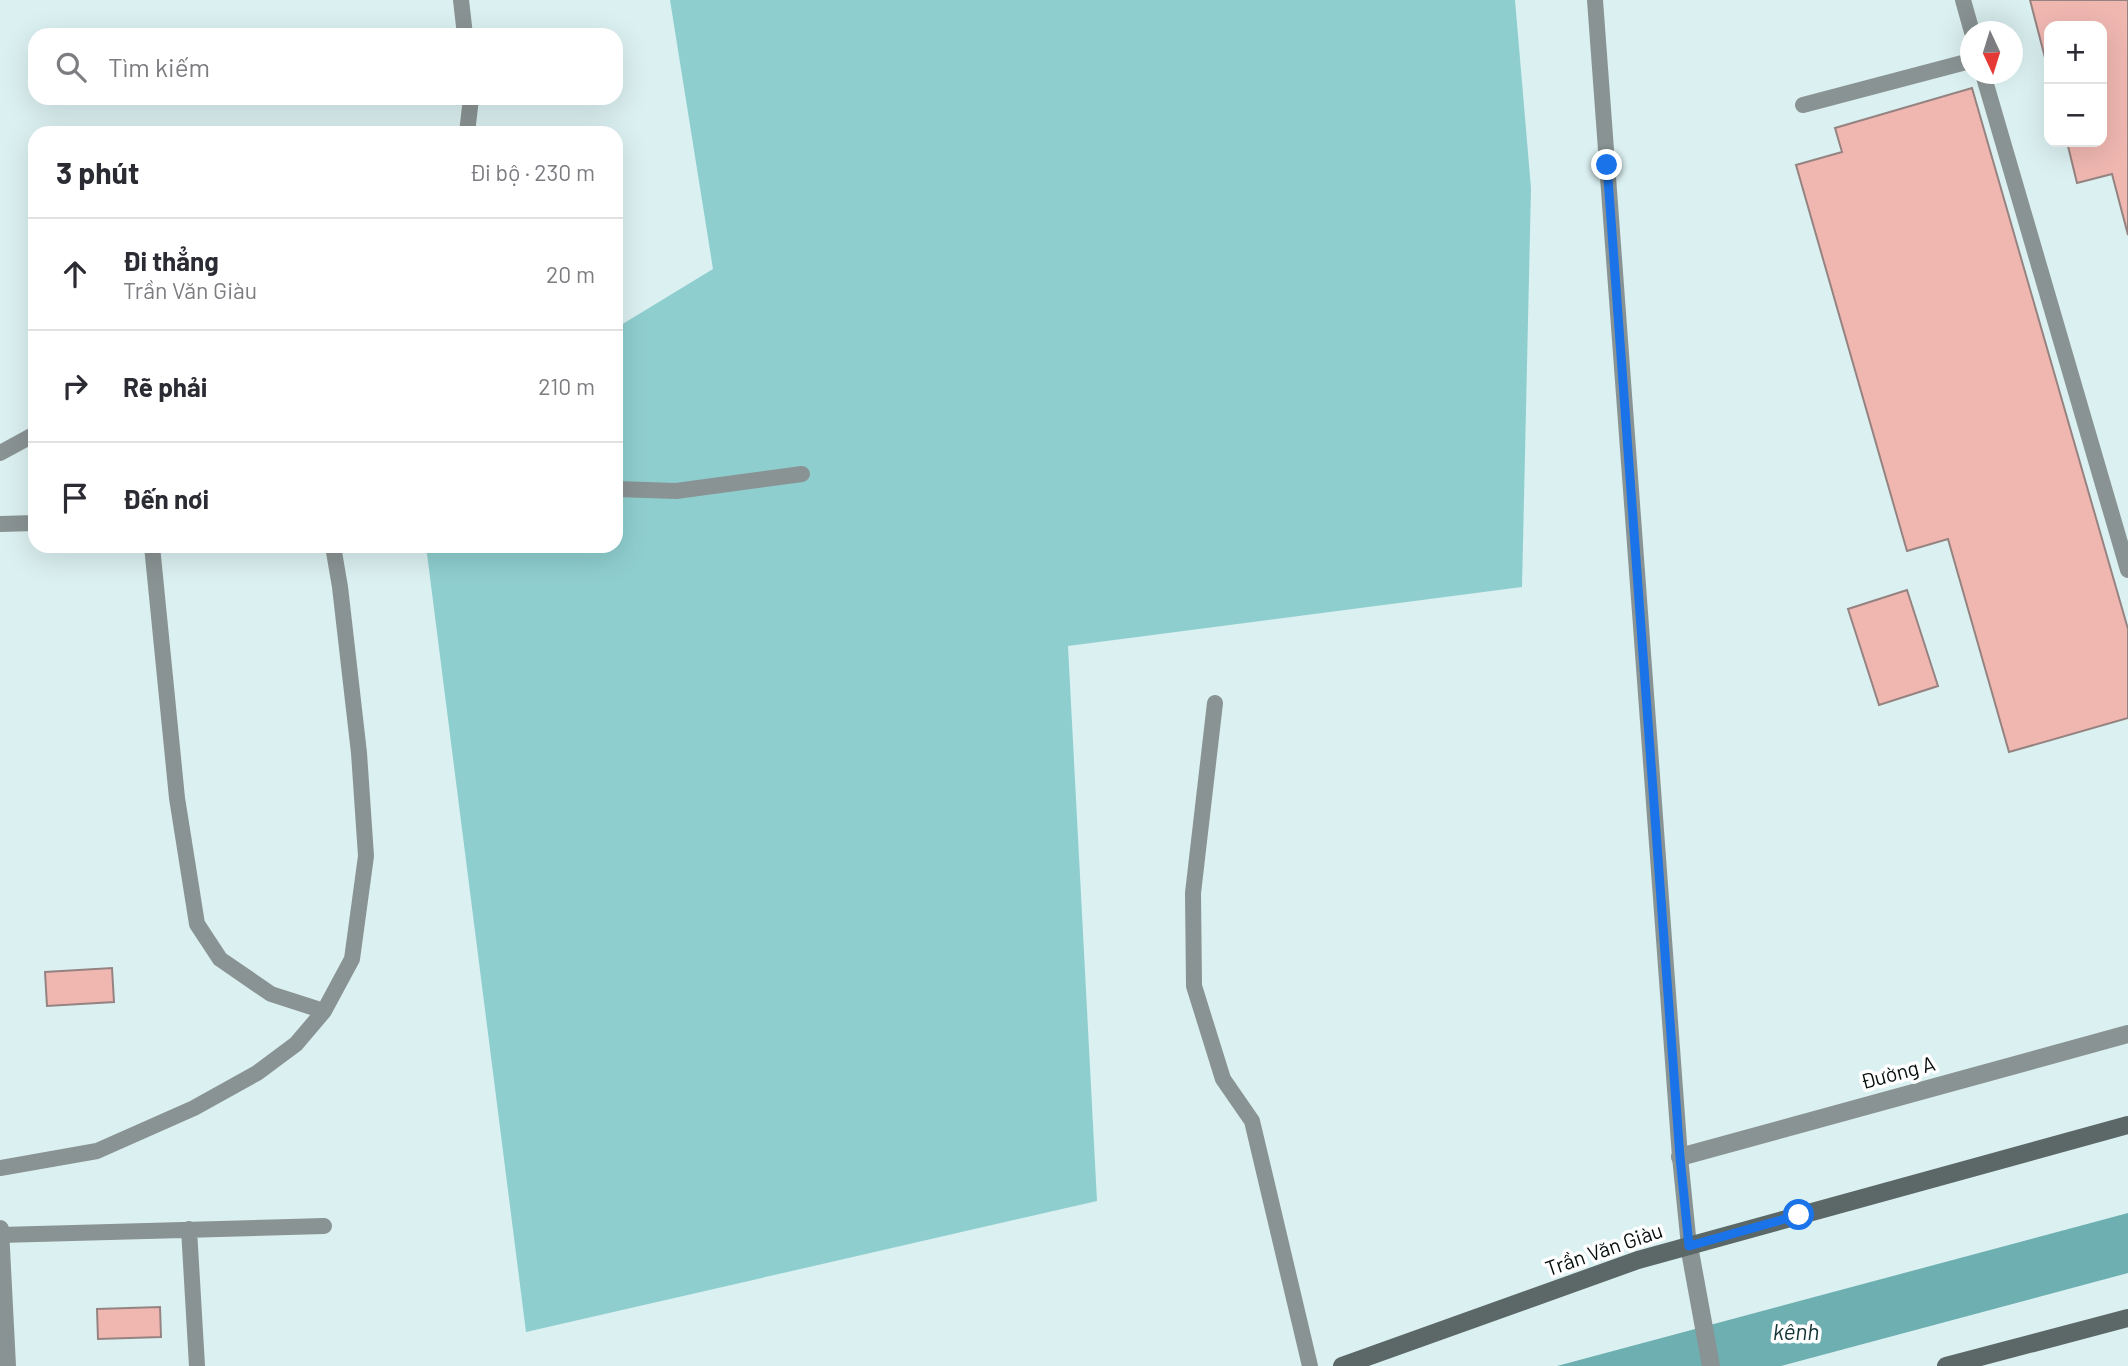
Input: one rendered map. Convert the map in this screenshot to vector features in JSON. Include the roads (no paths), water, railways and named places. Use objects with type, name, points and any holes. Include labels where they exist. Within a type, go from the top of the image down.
[{"type":"main road","name":"Trần Văn Giàu","points":[[1342,1366],[1638,1260],[2128,1125]]},
{"type":"main road","points":[[1946,1366],[2128,1318]]},
{"type":"street","name":"Đường A","points":[[1680,1157],[2128,1034]]},
{"type":"street","points":[[0,1229],[7,1366]]},
{"type":"street","points":[[1689,1246],[1711,1366]]},
{"type":"lane","points":[[461,0],[464,28]]},
{"type":"lane","points":[[1595,0],[1680,1157],[1689,1246]]},
{"type":"lane","points":[[1964,0],[1969,21]]},
{"type":"lane","points":[[1803,106],[1960,64]]},
{"type":"lane","points":[[1986,84],[2128,570]]},
{"type":"lane","points":[[468,126],[470,105]]},
{"type":"lane","points":[[0,453],[28,438]]},
{"type":"lane","points":[[623,489],[676,491],[802,474]]},
{"type":"lane","points":[[0,524],[28,523]]},
{"type":"lane","points":[[153,553],[177,798],[197,924],[220,959],[271,994],[324,1011]]},
{"type":"lane","points":[[0,1168],[97,1151],[194,1108],[275,1061],[296,1044],[324,1011],[352,959],[366,856],[359,753],[334,553]]},
{"type":"lane","points":[[1215,703],[1194,893],[1194,986],[1223,1079],[1252,1121],[1310,1366]]},
{"type":"lane","points":[[0,1235],[324,1226]]},
{"type":"lane","points":[[189,1229],[197,1366]]},
{"type":"water","name":"kênh","points":[[2128,1213],[2128,1273],[1781,1366],[1557,1366]]}]
